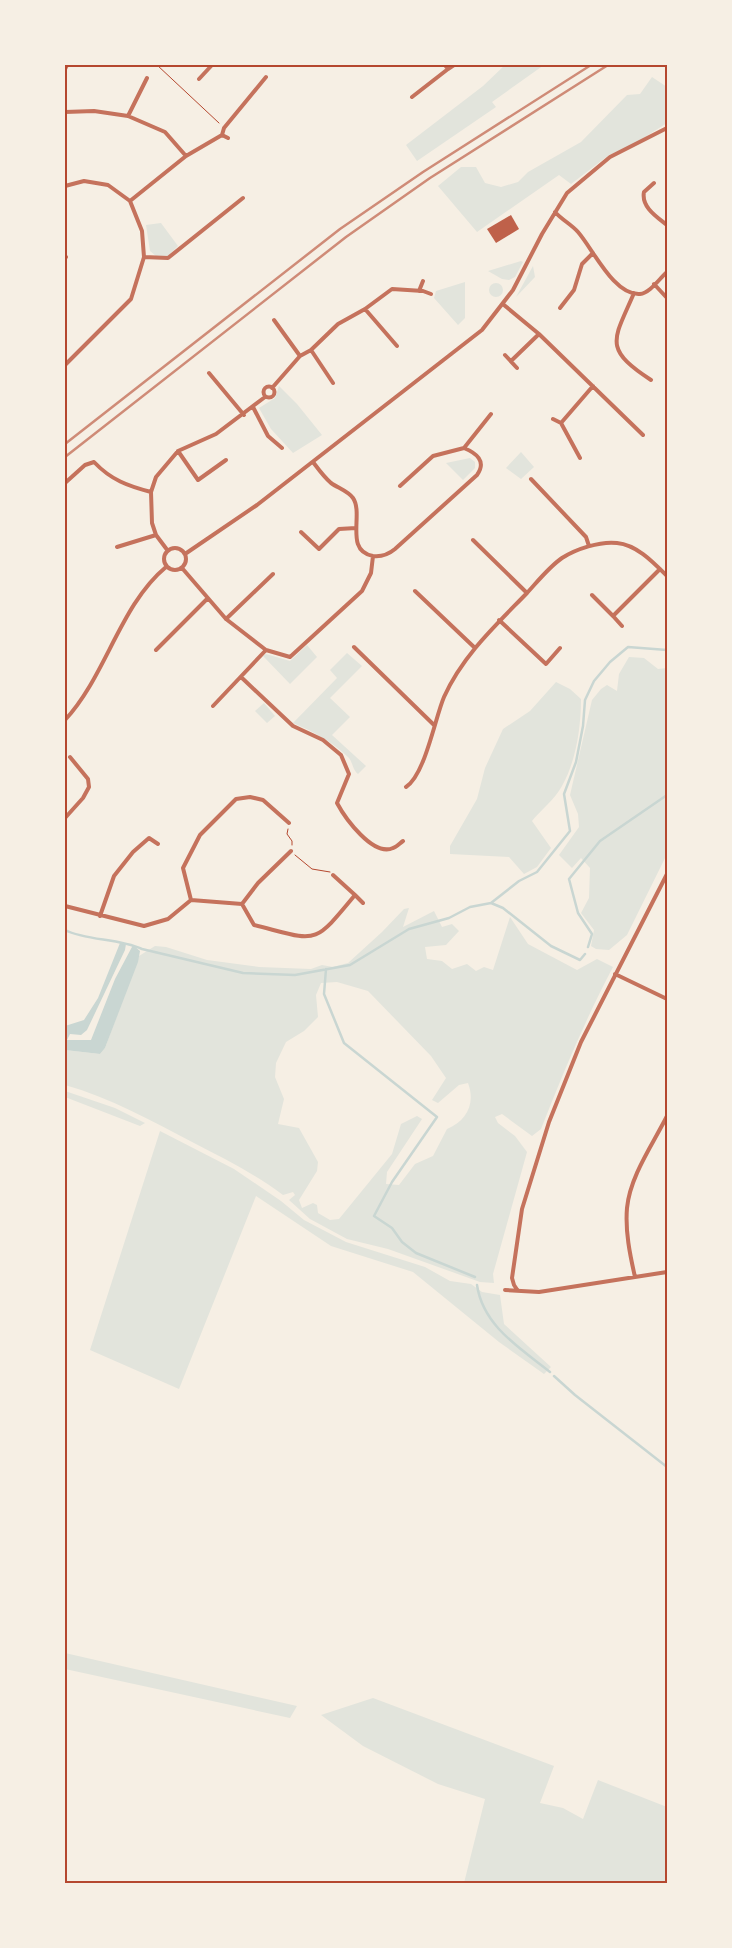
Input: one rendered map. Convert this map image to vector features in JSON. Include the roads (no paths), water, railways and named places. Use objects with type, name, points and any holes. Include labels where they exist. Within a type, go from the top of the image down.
[{"type":"street","points":[[65,69],[67,65]]},
{"type":"street","points":[[199,79],[212,65]]},
{"type":"street","points":[[412,97],[446,67],[454,65]]},
{"type":"street","points":[[130,201],[186,156],[222,135],[224,128],[266,77]]},
{"type":"street","points":[[128,116],[146,78]]},
{"type":"street","points":[[65,112],[94,111],[128,116],[165,132],[186,156]]},
{"type":"street","points":[[185,554],[232,524],[482,330],[504,305],[567,193],[610,157],[667,128]]},
{"type":"street","points":[[222,135],[228,138]]},
{"type":"street","points":[[65,186],[84,181],[108,185],[130,201],[142,231],[144,257],[131,299],[66,362]]},
{"type":"street","points":[[654,183],[644,192],[644,201],[652,212],[667,225]]},
{"type":"street","points":[[144,257],[168,258],[244,198]]},
{"type":"street","points":[[555,212],[577,231],[617,284],[634,293],[646,292],[667,272]]},
{"type":"street","points":[[560,308],[574,290],[582,264],[593,253]]},
{"type":"street","points":[[419,291],[423,281]]},
{"type":"street","points":[[654,284],[667,298]]},
{"type":"street","points":[[266,397],[264,389],[272,388],[300,356],[311,350],[338,324],[365,309],[392,289],[419,291],[430,294]]},
{"type":"street","points":[[634,293],[619,323],[616,337],[624,360],[652,380]]},
{"type":"street","points":[[504,305],[539,334],[643,436]]},
{"type":"street","points":[[365,309],[397,346]]},
{"type":"street","points":[[274,320],[300,356]]},
{"type":"street","points":[[511,361],[539,334]]},
{"type":"street","points":[[311,350],[333,383]]},
{"type":"street","points":[[505,355],[517,368]]},
{"type":"street","points":[[209,373],[244,416]]},
{"type":"street","points":[[561,424],[593,386]]},
{"type":"street","points":[[168,551],[156,535],[150,508],[151,492],[156,477],[178,452],[216,434],[244,416],[266,397],[273,396],[272,388]]},
{"type":"street","points":[[253,407],[268,436],[282,448]]},
{"type":"street","points":[[464,448],[491,414]]},
{"type":"street","points":[[553,419],[561,424],[580,458]]},
{"type":"street","points":[[313,462],[327,479],[353,498],[356,508],[357,542],[365,552],[373,556],[381,556],[391,552],[477,475],[481,467],[480,459],[472,451],[464,448],[432,456],[400,486]]},
{"type":"street","points":[[178,452],[198,480],[226,460]]},
{"type":"street","points":[[65,483],[86,465],[94,462],[104,472],[122,484],[151,492]]},
{"type":"street","points":[[531,479],[586,537],[589,546]]},
{"type":"street","points":[[301,532],[319,549],[339,529],[356,528]]},
{"type":"street","points":[[117,547],[156,535]]},
{"type":"street","points":[[473,540],[527,593]]},
{"type":"street","points":[[406,787],[420,767],[450,685],[475,648],[499,620],[563,558],[589,546],[615,543],[640,552],[667,576]]},
{"type":"street","points":[[177,548],[185,554],[186,560],[182,568],[176,571],[166,567],[164,557],[168,551],[177,548]]},
{"type":"street","points":[[182,568],[226,619],[266,650],[290,657],[362,591],[371,574],[373,556]]},
{"type":"street","points":[[65,720],[96,677],[113,642],[137,602],[166,567]]},
{"type":"street","points":[[613,616],[660,569]]},
{"type":"street","points":[[226,619],[273,574]]},
{"type":"street","points":[[415,591],[475,648]]},
{"type":"street","points":[[592,595],[622,626]]},
{"type":"street","points":[[156,650],[207,599]]},
{"type":"street","points":[[499,620],[546,664],[560,648]]},
{"type":"street","points":[[354,647],[434,725]]},
{"type":"street","points":[[213,706],[266,650]]},
{"type":"street","points":[[241,676],[293,726],[323,740],[341,755],[349,774],[337,803],[345,818],[377,848],[394,848],[403,840]]},
{"type":"street","points":[[65,818],[83,798],[89,787],[88,779],[70,757]]},
{"type":"street","points":[[191,900],[183,868],[200,835],[236,799],[250,797],[263,800],[289,823]]},
{"type":"street","points":[[100,916],[114,876],[123,864],[149,838],[158,844]]},
{"type":"street","points":[[242,904],[258,883],[291,851]]},
{"type":"street","points":[[518,1291],[512,1278],[526,1192],[550,1122],[581,1042],[667,874]]},
{"type":"street","points":[[333,875],[363,904]]},
{"type":"street","points":[[242,904],[254,925],[302,938],[316,936],[327,929],[355,895]]},
{"type":"street","points":[[65,906],[144,926],[168,919],[191,900],[242,904]]},
{"type":"street","points":[[615,974],[667,999]]},
{"type":"street","points":[[635,1277],[628,1241],[627,1207],[635,1179],[667,1116]]},
{"type":"street","points":[[505,1290],[548,1290],[667,1272]]},
{"type":"waterway","points":[[65,930],[74,934],[133,945],[142,949],[243,973],[295,975],[350,965],[409,929],[449,918],[470,907],[491,903],[519,881],[537,872],[570,831],[564,794],[576,762],[583,726],[585,700],[594,681],[610,662],[628,647],[667,650]]},
{"type":"waterway","points":[[588,947],[592,934],[578,913],[569,879],[600,841],[667,795]]},
{"type":"waterway","points":[[491,903],[503,908],[551,946],[580,960],[585,954]]},
{"type":"waterway","points":[[326,969],[324,994],[344,1043],[437,1117],[392,1182],[374,1216],[392,1228],[402,1242],[416,1253],[475,1277]]},
{"type":"waterway","points":[[477,1285],[487,1313],[504,1335],[550,1372]]},
{"type":"waterway","points":[[554,1376],[575,1395],[667,1467]]},
{"type":"railway","points":[[65,444],[340,229],[423,172],[591,65]]},
{"type":"railway","points":[[65,457],[346,237],[430,178],[608,65]]}]
